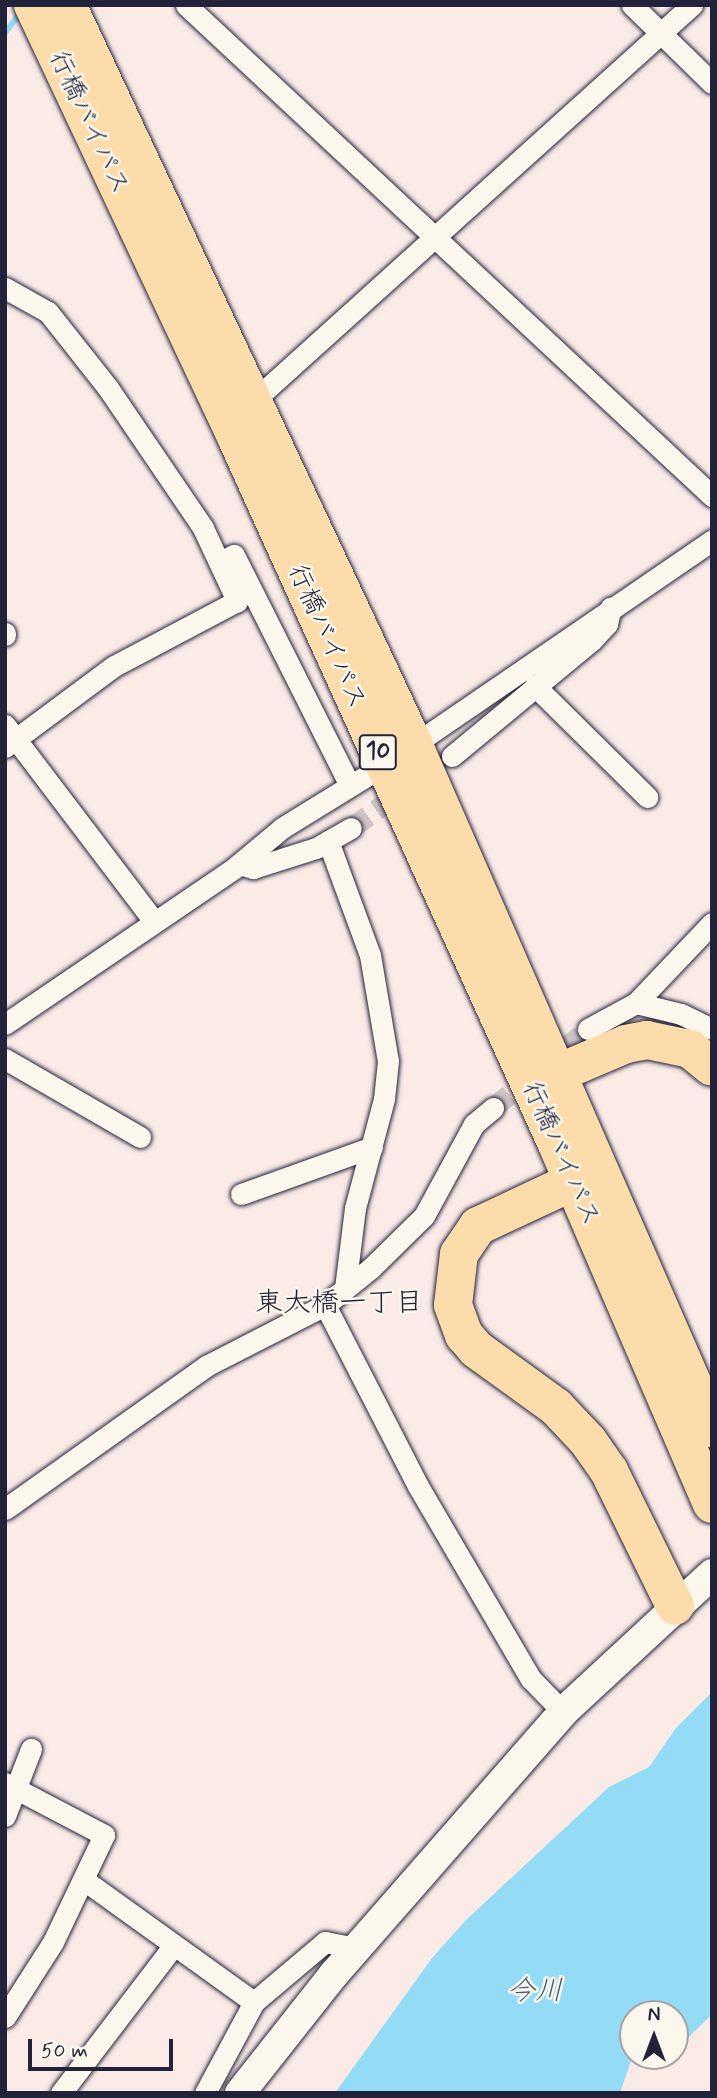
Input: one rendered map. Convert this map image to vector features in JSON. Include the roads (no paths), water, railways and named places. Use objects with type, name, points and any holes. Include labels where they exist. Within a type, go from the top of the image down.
[{"type":"highway","name":"行橋バイパス","points":[[33,5],[237,439],[558,1073],[712,1428]]},
{"type":"highway","name":"行橋バイパス","points":[[68,5],[252,402],[572,1182],[712,1504]]},
{"type":"highway","points":[[558,1073],[646,1040],[690,1049],[712,1067]]},
{"type":"highway","points":[[572,1182],[478,1226],[459,1254],[453,1305],[464,1335],[476,1349],[556,1407],[588,1441],[610,1471],[675,1606]]},
{"type":"street","points":[[186,5],[435,234],[712,496]]},
{"type":"street","points":[[632,5],[712,83]]},
{"type":"street","points":[[252,402],[435,234],[692,5]]},
{"type":"street","points":[[5,288],[48,312],[152,448],[222,561],[237,601],[114,666],[9,737],[155,921]]},
{"type":"street","points":[[5,1024],[239,864],[282,828],[350,786],[611,606],[712,540]]},
{"type":"street","points":[[222,561],[234,555],[350,786]]},
{"type":"street","points":[[452,756],[592,640],[607,624],[611,606]]},
{"type":"street","points":[[535,686],[646,797]]},
{"type":"street","points":[[239,864],[253,868],[328,841],[351,828]]},
{"type":"street","points":[[328,841],[370,955],[387,1038],[387,1079],[355,1208],[345,1288]]},
{"type":"street","points":[[588,1029],[636,1003],[712,923]]},
{"type":"street","points":[[636,1003],[681,1014],[712,1028]]},
{"type":"street","points":[[5,1059],[140,1137]]},
{"type":"street","points":[[5,1509],[206,1366],[325,1304],[345,1288],[424,1216],[474,1124],[494,1108]]},
{"type":"street","points":[[241,1194],[372,1147]]},
{"type":"street","points":[[325,1304],[418,1486],[523,1667],[563,1712]]},
{"type":"street","points":[[240,2093],[357,1948],[563,1712],[712,1574]]},
{"type":"street","points":[[5,1816],[11,1785],[31,1749]]},
{"type":"street","points":[[5,2017],[53,1942],[104,1835],[11,1785]]},
{"type":"street","points":[[84,1880],[254,2002]]},
{"type":"street","points":[[205,2093],[254,2002],[325,1942],[357,1948]]},
{"type":"street","points":[[61,2093],[174,1945]]},
{"type":"water","name":"今川","points":[[712,1692],[712,2014],[689,2037],[689,2000],[619,2000],[619,2070],[628,2070],[620,2093],[335,2093],[432,1958],[466,1920],[609,1787],[649,1767],[676,1728]]},
{"type":"waterway","points":[[5,33],[21,12]]},
{"type":"tunnel","points":[[351,828],[404,790]]},
{"type":"tunnel","points":[[493,1108],[588,1029]]},
{"type":"district","name":"東大橋一丁目","points":[[339,1304]]}]
